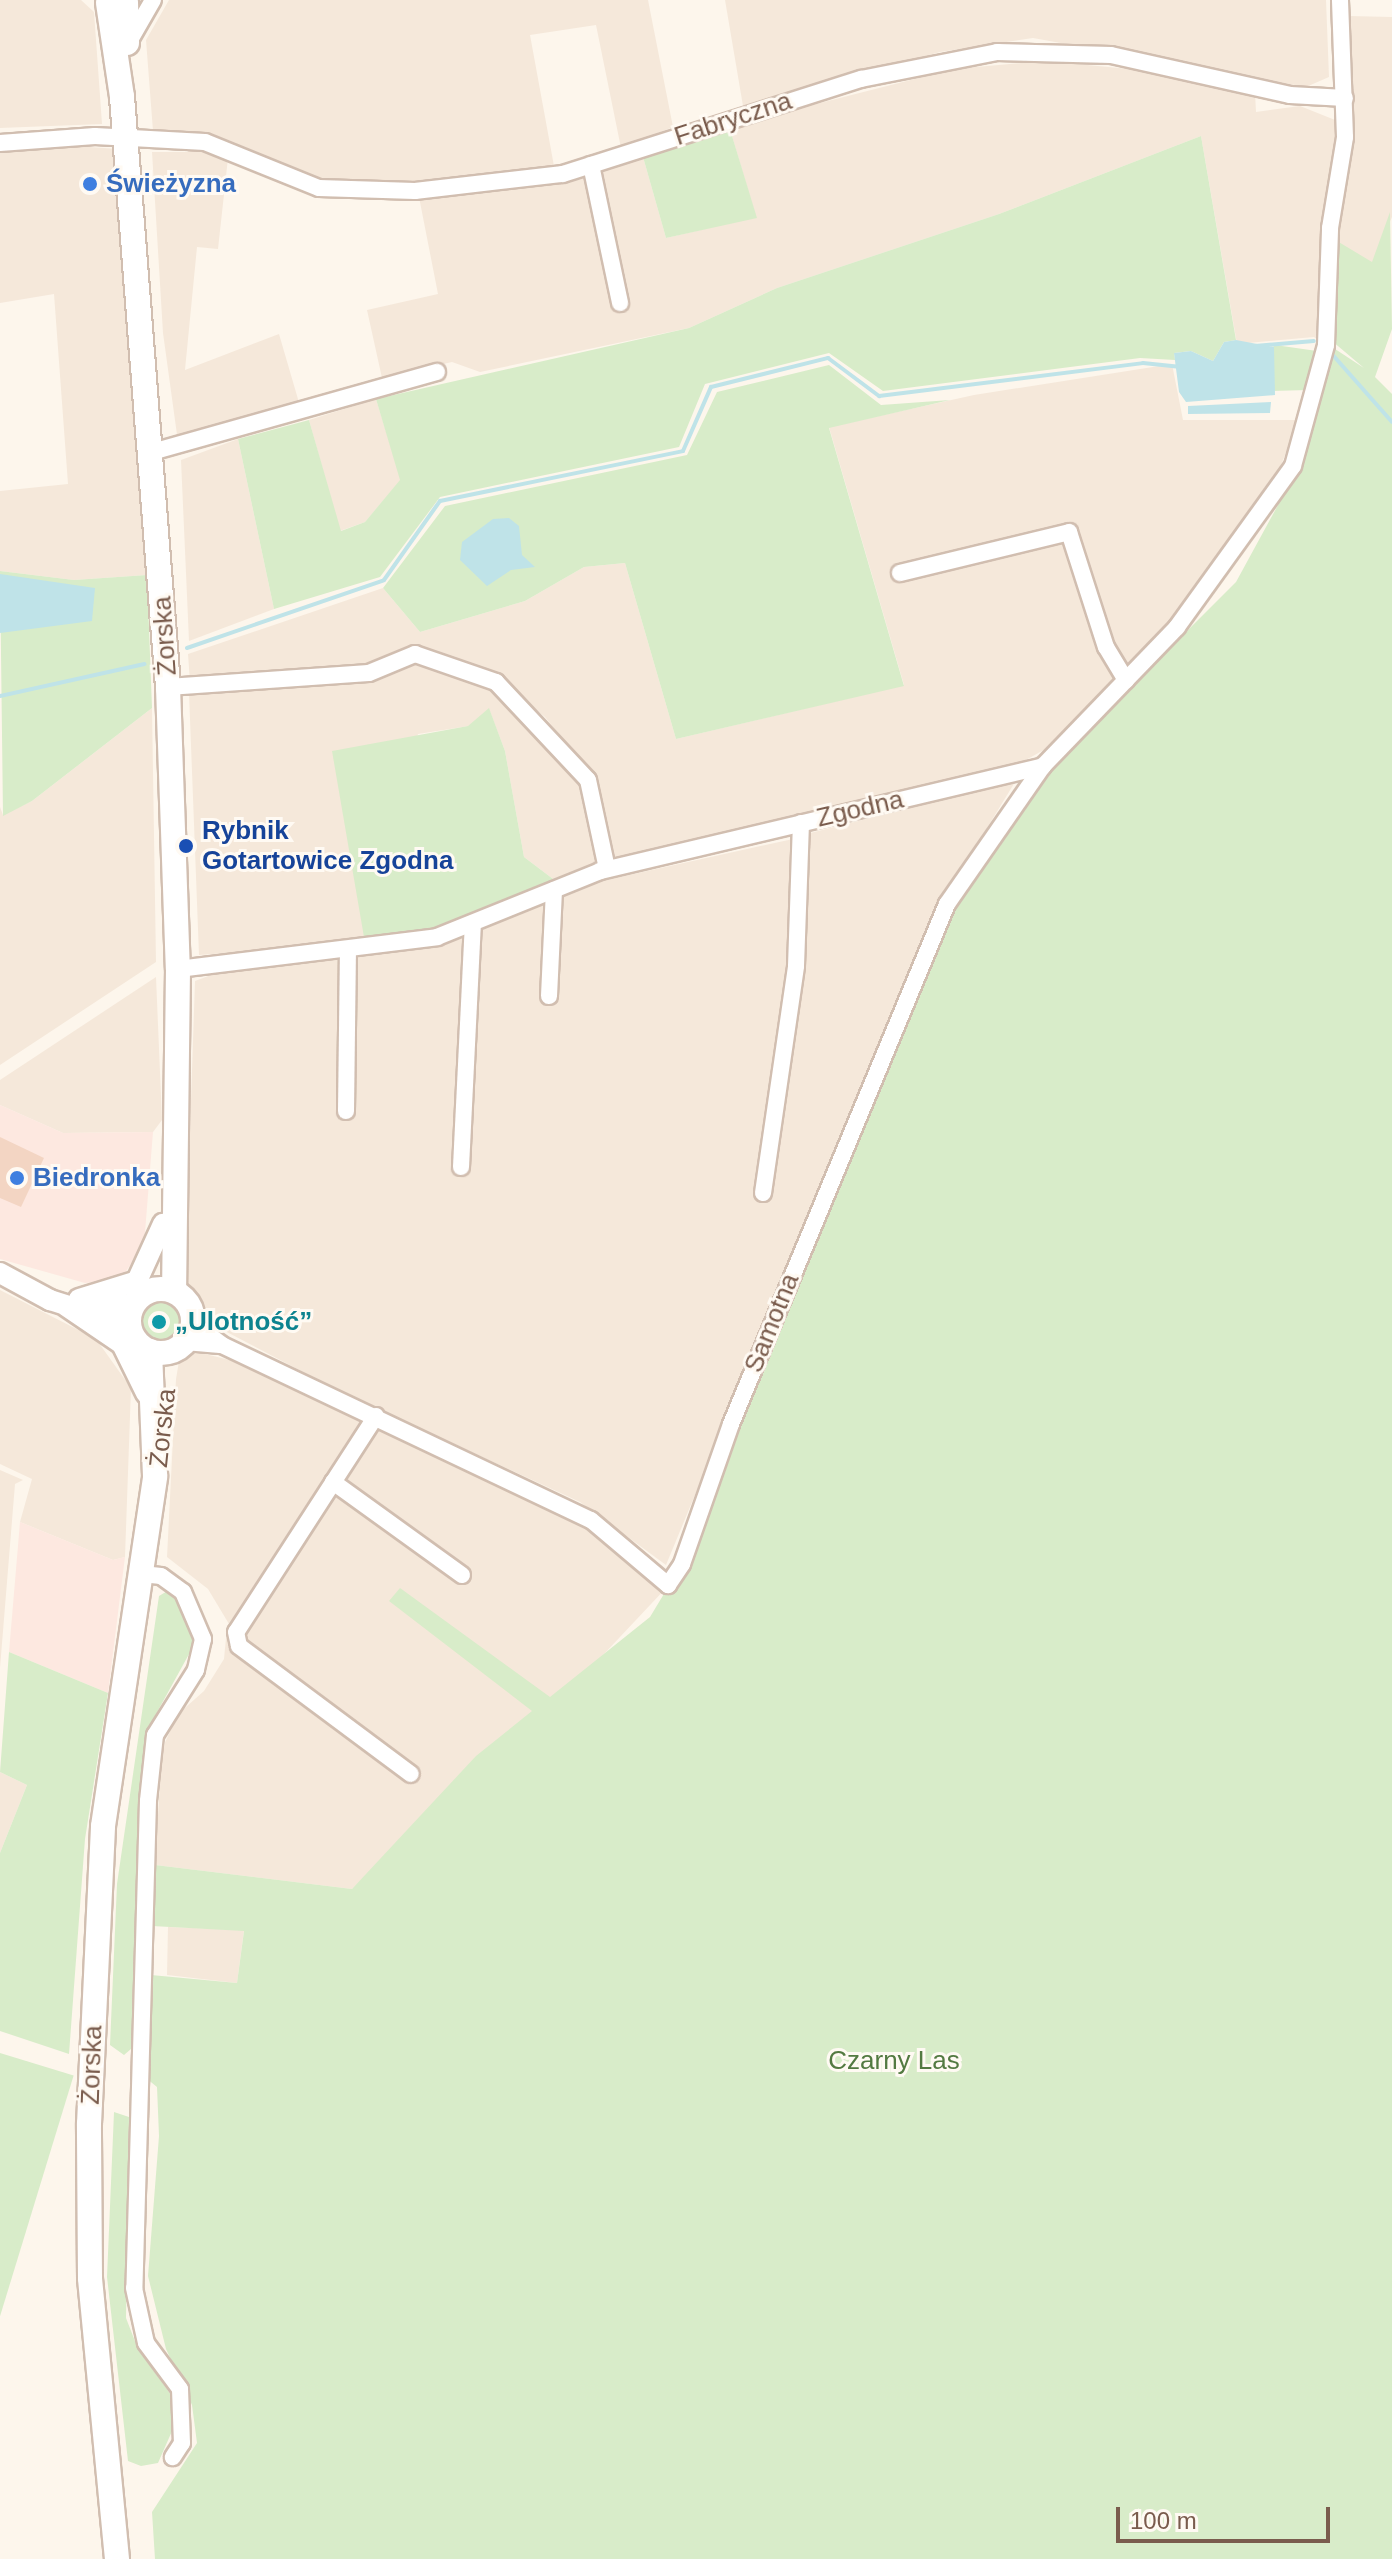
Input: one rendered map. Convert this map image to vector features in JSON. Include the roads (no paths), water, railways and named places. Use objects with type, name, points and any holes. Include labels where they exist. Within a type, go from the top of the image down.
[{"type":"main road","name":"Żorska","points":[[116,1],[127,47],[122,97]]},
{"type":"main road","name":"Żorska","points":[[116,1],[168,687],[178,969],[172,1177],[163,1291]]},
{"type":"main road","name":"Żorska","points":[[163,1291],[163,1224],[172,1177]]},
{"type":"main road","points":[[163,1291],[187,1302],[175,1342],[131,1315],[163,1291]]},
{"type":"main road","name":"Żorska","points":[[117,2559],[90,2278],[89,2124],[103,1826],[152,1505],[157,1432],[175,1342]]},
{"type":"main road","name":"Żorska","points":[[152,1505],[165,1448],[175,1342]]},
{"type":"street","name":"Żorska","points":[[127,47],[153,0]]},
{"type":"street","points":[[1043,766],[1177,627],[1293,466],[1326,345],[1345,98],[1340,0]]},
{"type":"street","name":"Fabryczna","points":[[0,143],[126,139],[205,142],[302,183],[348,192],[534,180],[591,165],[861,79],[997,52],[1111,55],[1290,95],[1345,98]]},
{"type":"street","points":[[591,165],[620,303]]},
{"type":"street","points":[[152,452],[437,372]]},
{"type":"street","points":[[900,573],[1069,532],[1106,647],[1126,680]]},
{"type":"street","points":[[168,687],[369,673],[415,654],[496,682],[588,780],[607,869]]},
{"type":"street","name":"Zgodna","points":[[178,969],[437,937],[607,869],[1043,766]]},
{"type":"street","name":"Samotna","points":[[175,1342],[222,1345],[591,1520],[668,1585],[682,1564],[731,1424],[947,904],[1043,766]]},
{"type":"street","points":[[763,1193],[796,966],[801,823]]},
{"type":"street","points":[[549,996],[554,890]]},
{"type":"street","points":[[461,1167],[473,923]]},
{"type":"street","points":[[346,1111],[348,950]]},
{"type":"street","points":[[72,1303],[137,1281],[163,1224]]},
{"type":"street","points":[[0,1273],[72,1303],[131,1315]]},
{"type":"street","points":[[72,1303],[128,1351],[157,1432]]},
{"type":"street","points":[[376,1416],[236,1632],[239,1646],[411,1774]]},
{"type":"street","points":[[333,1482],[462,1575]]},
{"type":"street","points":[[142,1574],[161,1576],[183,1592],[203,1639],[196,1670],[160,1723],[153,1748],[143,1965],[134,2288],[146,2343],[180,2389],[182,2443],[173,2457]]},
{"type":"water","points":[[1236,340],[1274,347],[1275,395],[1186,402],[1179,392],[1174,353],[1191,351],[1213,361],[1224,342]]},
{"type":"water","points":[[1271,402],[1270,413],[1188,414],[1188,406]]},
{"type":"water","points":[[509,518],[519,526],[522,555],[535,567],[511,570],[487,586],[460,560],[462,542],[493,519]]},
{"type":"water","points":[[0,574],[95,588],[92,621],[0,633]]},
{"type":"waterway","points":[[1255,346],[1314,341]]},
{"type":"waterway","points":[[1331,353],[1392,422]]},
{"type":"waterway","points":[[187,648],[384,580],[440,501],[683,451],[711,387],[828,358],[879,396],[1143,363],[1179,367]]},
{"type":"waterway","points":[[0,696],[144,664]]},
{"type":"place","name":"Świeżyzna","points":[[90,184]]},
{"type":"place","name":"Rybnik Gotartowice Zgodna","points":[[186,846]]},
{"type":"place","name":"Biedronka","points":[[17,1178]]},
{"type":"place","name":"„Ulotność”","points":[[159,1322]]},
{"type":"park label","name":"Czarny Las","points":[[894,2061]]}]
